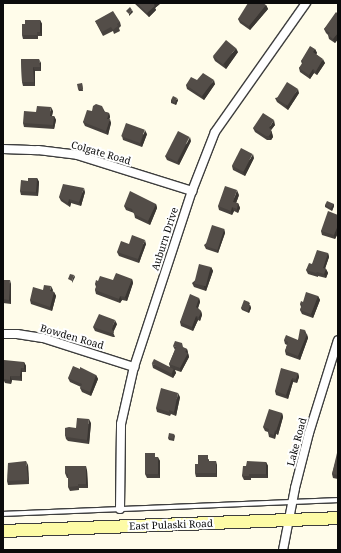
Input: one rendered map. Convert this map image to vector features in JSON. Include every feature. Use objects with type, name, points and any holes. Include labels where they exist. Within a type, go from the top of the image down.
[{"type":"main road","name":"East Pulaski Road","points":[[3,531],[338,518]]},
{"type":"street","name":"Auburn Drive","points":[[120,509],[121,424],[134,367],[192,191],[215,132],[306,3]]},
{"type":"street","name":"Colgate Road","points":[[3,149],[38,150],[77,155],[192,191]]},
{"type":"street","name":"Bowden Road","points":[[3,334],[17,334],[43,338],[134,367]]},
{"type":"street","name":"Lake Road","points":[[283,550],[290,520],[292,501],[309,433],[338,340]]},
{"type":"lane","points":[[3,514],[338,500]]},
{"type":"building","points":[[137,3],[155,3],[155,6],[147,13]]},
{"type":"building","points":[[248,3],[263,3],[266,5],[249,26],[238,19]]},
{"type":"building","points":[[130,7],[132,10],[129,14],[126,11]]},
{"type":"building","points":[[113,11],[120,22],[117,24],[118,26],[113,30],[111,27],[102,32],[95,21]]},
{"type":"building","points":[[336,12],[338,14],[338,33],[333,39],[328,35],[330,33],[324,29]]},
{"type":"building","points":[[25,20],[40,20],[40,32],[37,32],[37,35],[22,35],[22,24],[25,24]]},
{"type":"building","points":[[226,40],[236,48],[223,65],[213,56]]},
{"type":"building","points":[[310,46],[315,49],[313,52],[323,59],[316,71],[313,69],[309,75],[299,68],[303,62],[301,61]]},
{"type":"building","points":[[21,59],[39,59],[40,67],[33,67],[34,82],[22,82]]},
{"type":"building","points":[[203,73],[214,80],[202,96],[186,85],[191,77],[197,80]]},
{"type":"building","points":[[287,82],[298,89],[287,106],[276,99]]},
{"type":"building","points":[[82,83],[83,89],[78,89],[77,84]]},
{"type":"building","points":[[173,96],[177,98],[175,103],[171,100]]},
{"type":"building","points":[[96,104],[102,106],[103,111],[109,113],[107,119],[110,119],[106,131],[83,122],[87,110],[92,111],[93,106]]},
{"type":"building","points":[[37,106],[51,107],[50,116],[54,116],[53,125],[23,123],[24,111],[36,112]]},
{"type":"building","points":[[263,113],[274,120],[269,128],[271,129],[271,133],[269,136],[266,136],[253,128]]},
{"type":"building","points":[[126,123],[145,130],[140,143],[121,136]]},
{"type":"building","points":[[178,131],[190,137],[177,162],[165,156]]},
{"type":"building","points":[[241,148],[253,154],[244,172],[232,166]]},
{"type":"building","points":[[28,178],[37,178],[36,192],[20,191],[21,180],[28,181]]},
{"type":"building","points":[[63,184],[84,188],[79,202],[69,199],[68,203],[59,197]]},
{"type":"building","points":[[225,186],[237,190],[233,202],[238,203],[237,209],[232,207],[231,211],[218,206]]},
{"type":"building","points":[[130,191],[156,204],[148,221],[134,214],[132,209],[124,206]]},
{"type":"building","points":[[327,201],[334,204],[331,208],[325,205]]},
{"type":"building","points":[[328,211],[338,215],[338,225],[334,235],[321,231]]},
{"type":"building","points":[[212,225],[224,229],[218,250],[205,246]]},
{"type":"building","points":[[132,235],[145,240],[138,259],[117,252],[121,241],[129,244]]},
{"type":"building","points":[[317,250],[328,253],[323,268],[326,269],[324,274],[306,270],[309,263],[312,264]]},
{"type":"building","points":[[199,264],[211,267],[206,286],[194,283]]},
{"type":"building","points":[[116,273],[132,279],[125,297],[120,296],[119,299],[95,290],[97,284],[95,284],[96,280],[98,281],[100,276],[113,280]]},
{"type":"building","points":[[70,274],[74,275],[72,281],[68,279]]},
{"type":"building","points":[[3,280],[10,280],[9,300],[3,299]]},
{"type":"building","points":[[44,285],[51,286],[50,291],[54,292],[50,307],[30,300],[33,287],[43,290]]},
{"type":"building","points":[[306,292],[318,296],[311,314],[300,310],[302,305],[300,304],[301,301],[303,302]]},
{"type":"building","points":[[190,294],[199,298],[196,307],[201,311],[199,317],[196,316],[192,327],[180,322]]},
{"type":"building","points":[[244,300],[249,302],[248,305],[250,305],[248,311],[241,308]]},
{"type":"building","points":[[99,314],[115,320],[112,329],[114,333],[93,327]]},
{"type":"building","points":[[300,329],[305,330],[304,333],[307,334],[298,356],[285,351],[288,342],[284,340],[286,335],[298,340]]},
{"type":"building","points":[[175,341],[182,343],[183,347],[187,349],[185,352],[188,353],[180,368],[169,364],[176,347],[173,346]]},
{"type":"building","points":[[154,359],[174,369],[171,373],[152,363]]},
{"type":"building","points":[[4,360],[24,362],[24,368],[21,368],[20,376],[10,376],[10,380],[3,379]]},
{"type":"building","points":[[73,366],[80,369],[80,367],[96,375],[90,392],[80,388],[82,384],[68,378]]},
{"type":"building","points":[[281,368],[298,373],[296,379],[292,378],[286,395],[275,391]]},
{"type":"building","points":[[161,388],[178,393],[174,412],[156,408]]},
{"type":"building","points":[[269,409],[282,413],[274,435],[268,433],[269,429],[263,427]]},
{"type":"building","points":[[77,418],[89,419],[87,440],[67,437],[65,435],[65,428],[76,428]]},
{"type":"building","points":[[169,433],[174,434],[173,439],[168,438]]},
{"type":"building","points":[[145,453],[155,453],[155,457],[158,457],[158,474],[145,474]]},
{"type":"building","points":[[338,453],[338,475],[332,474]]},
{"type":"building","points":[[198,455],[208,455],[208,461],[216,461],[216,473],[195,473],[195,464],[198,464]]},
{"type":"building","points":[[26,461],[28,480],[7,481],[8,463]]},
{"type":"building","points":[[247,461],[266,462],[266,474],[249,474],[249,476],[242,476],[243,466],[246,466]]},
{"type":"building","points":[[65,466],[86,466],[86,484],[78,484],[78,486],[68,487],[68,474],[65,473]]}]
